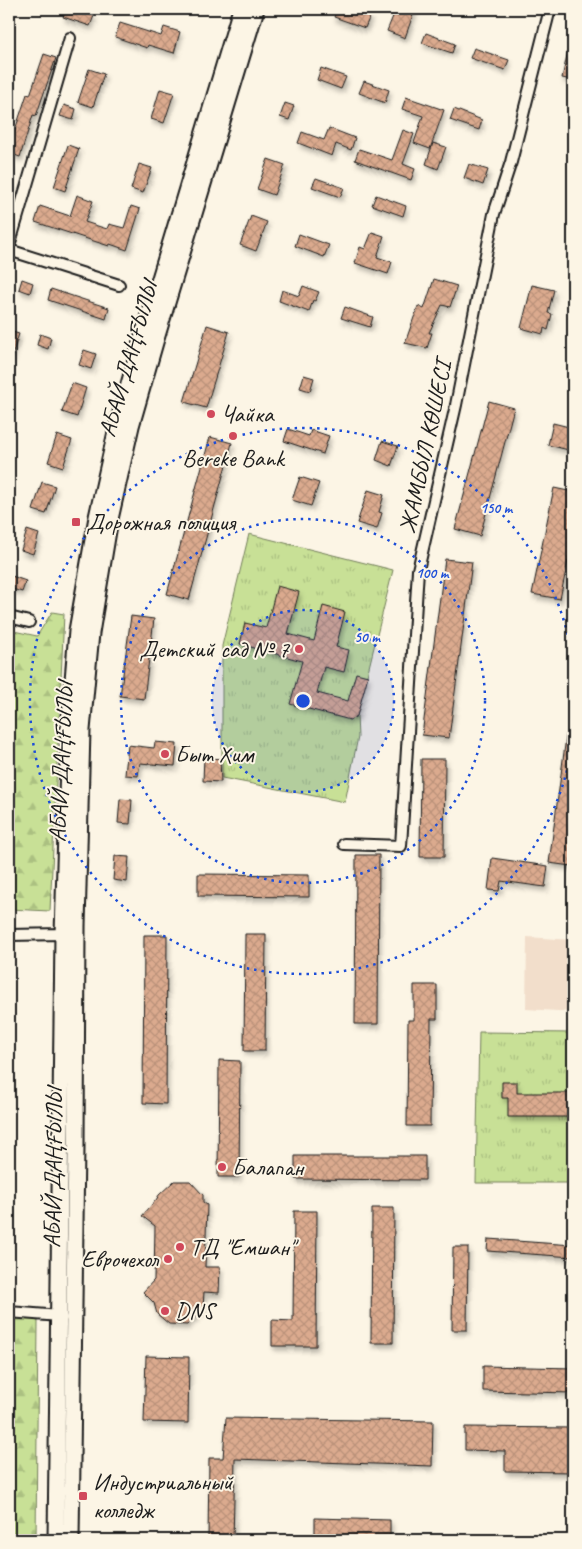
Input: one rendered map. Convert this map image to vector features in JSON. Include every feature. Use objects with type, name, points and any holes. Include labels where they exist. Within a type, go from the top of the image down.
[{"type":"main road","name":"АБАЙ ДАҢҒЫЛЫ","points":[[56,1540],[63,934],[70,719],[77,631],[97,516],[118,423],[140,344],[242,9]]},
{"type":"main road","name":"АБАЙ ДАҢҒЫЛЫ","points":[[71,1540],[77,926],[82,730],[91,632],[110,519],[131,426],[256,9]]},
{"type":"street","name":"ЖАМБЫЛ КӨШЕСІ","points":[[344,844],[401,846],[418,570],[456,406],[494,214],[511,162],[550,9]]},
{"type":"street","points":[[70,38],[9,248],[119,285]]},
{"type":"street","points":[[9,617],[29,622]]},
{"type":"street","points":[[9,935],[63,934],[77,926]]},
{"type":"street","points":[[9,1312],[60,1316],[74,1326]]},
{"type":"shaded area","points":[[527,937],[573,940],[573,1012],[526,1009]]},
{"type":"green space","points":[[249,534],[393,570],[357,716],[358,737],[345,802],[222,778],[222,646]]},
{"type":"green space","points":[[52,612],[64,614],[50,911],[9,909],[9,630],[37,636]]},
{"type":"green space","points":[[479,1032],[573,1033],[573,1183],[476,1183]]},
{"type":"green space","points":[[9,1314],[38,1321],[36,1540],[9,1540]]},
{"type":"building","points":[[66,9],[73,9],[94,16],[90,26],[63,17]]},
{"type":"building","points":[[337,9],[351,9],[370,16],[365,28],[334,17]]},
{"type":"building","points":[[396,9],[415,9],[405,38],[387,31]]},
{"type":"building","points":[[120,23],[161,36],[164,27],[180,32],[174,53],[148,45],[147,48],[115,37]]},
{"type":"building","points":[[426,33],[455,44],[452,53],[422,43]]},
{"type":"building","points":[[569,46],[573,46],[573,80],[562,78]]},
{"type":"building","points":[[474,48],[509,60],[505,70],[470,58]]},
{"type":"building","points":[[44,54],[56,58],[36,116],[33,115],[20,157],[9,153],[9,148],[27,94],[30,95]]},
{"type":"building","points":[[321,68],[346,77],[341,89],[317,80]]},
{"type":"building","points":[[89,69],[104,74],[93,107],[78,102]]},
{"type":"building","points":[[364,81],[389,90],[385,103],[359,93]]},
{"type":"building","points":[[160,89],[174,93],[164,123],[151,119]]},
{"type":"building","points":[[406,97],[444,110],[430,149],[414,143],[423,116],[402,109]]},
{"type":"building","points":[[285,103],[294,106],[289,120],[280,117]]},
{"type":"building","points":[[64,105],[76,109],[73,120],[60,116]]},
{"type":"building","points":[[454,109],[482,120],[479,130],[450,120]]},
{"type":"building","points":[[329,128],[355,138],[351,150],[336,144],[332,156],[298,143],[302,132],[324,140]]},
{"type":"building","points":[[403,130],[414,134],[403,164],[415,169],[411,180],[355,160],[359,149],[392,160]]},
{"type":"building","points":[[433,143],[446,147],[438,169],[426,164]]},
{"type":"building","points":[[68,145],[79,149],[65,191],[54,187]]},
{"type":"building","points":[[268,159],[285,165],[274,195],[257,189]]},
{"type":"building","points":[[139,164],[152,168],[143,193],[131,189]]},
{"type":"building","points":[[469,164],[488,170],[483,185],[464,178]]},
{"type":"building","points":[[316,178],[344,188],[340,197],[312,187]]},
{"type":"building","points":[[77,195],[93,201],[85,222],[107,229],[109,224],[124,228],[131,206],[140,209],[127,250],[35,222],[40,206],[70,216]]},
{"type":"building","points":[[376,195],[406,206],[403,216],[372,205]]},
{"type":"building","points":[[251,216],[267,222],[256,251],[240,245]]},
{"type":"building","points":[[372,232],[384,236],[377,257],[392,262],[388,274],[355,263],[360,247],[365,249]]},
{"type":"building","points":[[299,234],[329,245],[324,257],[295,246]]},
{"type":"building","points":[[22,279],[33,283],[30,293],[19,289]]},
{"type":"building","points":[[434,279],[457,286],[450,307],[442,305],[429,333],[432,333],[427,348],[405,343],[418,306],[424,309]]},
{"type":"building","points":[[532,285],[554,290],[548,313],[552,314],[548,330],[544,328],[543,334],[521,328]]},
{"type":"building","points":[[303,286],[319,292],[315,301],[313,300],[309,312],[279,301],[282,290],[299,296]]},
{"type":"building","points":[[51,289],[109,308],[106,319],[48,300]]},
{"type":"building","points":[[345,307],[373,317],[370,327],[341,318]]},
{"type":"building","points":[[207,325],[229,332],[206,408],[184,402]]},
{"type":"building","points":[[9,331],[19,334],[11,359],[9,359]]},
{"type":"building","points":[[40,334],[51,338],[48,349],[37,345]]},
{"type":"building","points":[[84,350],[96,354],[91,369],[79,365]]},
{"type":"building","points":[[304,375],[314,378],[310,391],[300,388]]},
{"type":"building","points":[[72,383],[86,388],[77,417],[62,412]]},
{"type":"building","points":[[489,401],[514,408],[480,536],[455,529]]},
{"type":"building","points":[[553,423],[573,428],[573,451],[548,445]]},
{"type":"building","points":[[288,429],[309,436],[311,430],[329,436],[323,454],[284,441]]},
{"type":"building","points":[[57,435],[72,440],[63,467],[48,462]]},
{"type":"building","points":[[210,437],[232,443],[189,600],[167,594]]},
{"type":"building","points":[[382,441],[398,446],[391,466],[376,460]]},
{"type":"building","points":[[300,477],[319,483],[311,506],[292,500]]},
{"type":"building","points":[[42,482],[55,486],[46,514],[33,510]]},
{"type":"building","points":[[554,488],[573,492],[573,557],[569,556],[560,599],[532,594]]},
{"type":"building","points":[[368,490],[384,495],[379,512],[382,513],[377,529],[357,523]]},
{"type":"building","points":[[27,530],[39,534],[33,554],[21,550]]},
{"type":"building","points":[[445,559],[472,562],[449,738],[422,735]]},
{"type":"building","points":[[9,575],[26,581],[22,592],[9,588]]},
{"type":"building","name":"Детский сад № 7","points":[[277,586],[299,592],[288,634],[314,641],[323,606],[345,612],[336,647],[349,650],[344,672],[324,667],[317,693],[348,701],[356,673],[368,676],[357,716],[350,720],[290,704],[302,661],[240,644],[245,623],[266,628]]},
{"type":"building","points":[[131,616],[154,619],[144,699],[120,696]]},
{"type":"building","points":[[567,730],[573,731],[573,850],[571,866],[549,863]]},
{"type":"building","points":[[155,742],[177,744],[175,766],[140,763],[138,776],[125,775],[128,745],[154,748]]},
{"type":"building","points":[[204,757],[220,759],[221,782],[203,781]]},
{"type":"building","points":[[421,759],[445,759],[444,857],[420,857]]},
{"type":"building","points":[[120,799],[132,800],[130,824],[118,823]]},
{"type":"building","points":[[356,855],[379,855],[378,1024],[355,1024]]},
{"type":"building","points":[[115,856],[129,857],[127,882],[113,880]]},
{"type":"building","points":[[492,858],[548,866],[545,887],[501,881],[499,891],[488,890]]},
{"type":"building","points":[[198,874],[309,875],[309,897],[198,896]]},
{"type":"building","points":[[245,934],[266,934],[265,1051],[244,1051]]},
{"type":"building","points":[[144,935],[167,935],[166,1104],[143,1103]]},
{"type":"building","points":[[414,985],[437,985],[437,1019],[431,1019],[430,1126],[407,1126],[408,1020],[414,1020]]},
{"type":"building","points":[[219,1060],[240,1061],[239,1177],[218,1177]]},
{"type":"building","points":[[502,1082],[517,1082],[517,1093],[573,1093],[573,1117],[508,1117],[508,1098],[502,1098]]},
{"type":"building","points":[[295,1156],[425,1156],[425,1180],[295,1179]]},
{"type":"building","name":"ТД \"Емшан\"","points":[[174,1181],[190,1181],[203,1195],[203,1202],[207,1205],[205,1267],[220,1267],[219,1293],[204,1292],[203,1308],[187,1325],[169,1324],[157,1314],[154,1303],[143,1292],[154,1280],[155,1226],[142,1216],[159,1195]]},
{"type":"building","points":[[372,1208],[394,1208],[393,1343],[371,1343]]},
{"type":"building","points":[[294,1211],[317,1211],[316,1346],[272,1346],[272,1320],[293,1321]]},
{"type":"building","points":[[488,1239],[573,1245],[573,1257],[487,1251]]},
{"type":"building","points":[[453,1247],[468,1247],[467,1330],[452,1330]]},
{"type":"building","points":[[146,1356],[189,1357],[188,1423],[144,1422]]},
{"type":"building","points":[[483,1366],[573,1368],[573,1393],[483,1391]]},
{"type":"building","points":[[226,1418],[433,1421],[432,1466],[235,1459],[233,1540],[208,1540],[209,1458],[223,1458]]},
{"type":"building","points":[[465,1427],[573,1428],[573,1472],[505,1471],[505,1451],[465,1450]]},
{"type":"building","points":[[315,1518],[390,1520],[390,1540],[315,1540]]},
{"type":"place","name":"Чайка","points":[[211,414]]},
{"type":"place","name":"Bereke Bank","points":[[233,436]]},
{"type":"place","name":"Дорожная полиция","points":[[76,522]]},
{"type":"place","name":"Детский сад № 7","points":[[299,649]]},
{"type":"place","name":"Быт Хим","points":[[165,754]]},
{"type":"place","name":"Балапан","points":[[222,1167]]},
{"type":"place","name":"ТД \"Емшан\"","points":[[180,1247]]},
{"type":"place","name":"Еврочехол","points":[[168,1259]]},
{"type":"place","name":"DNS","points":[[165,1311]]},
{"type":"place","name":"Индустриальный колледж","points":[[83,1496]]}]
